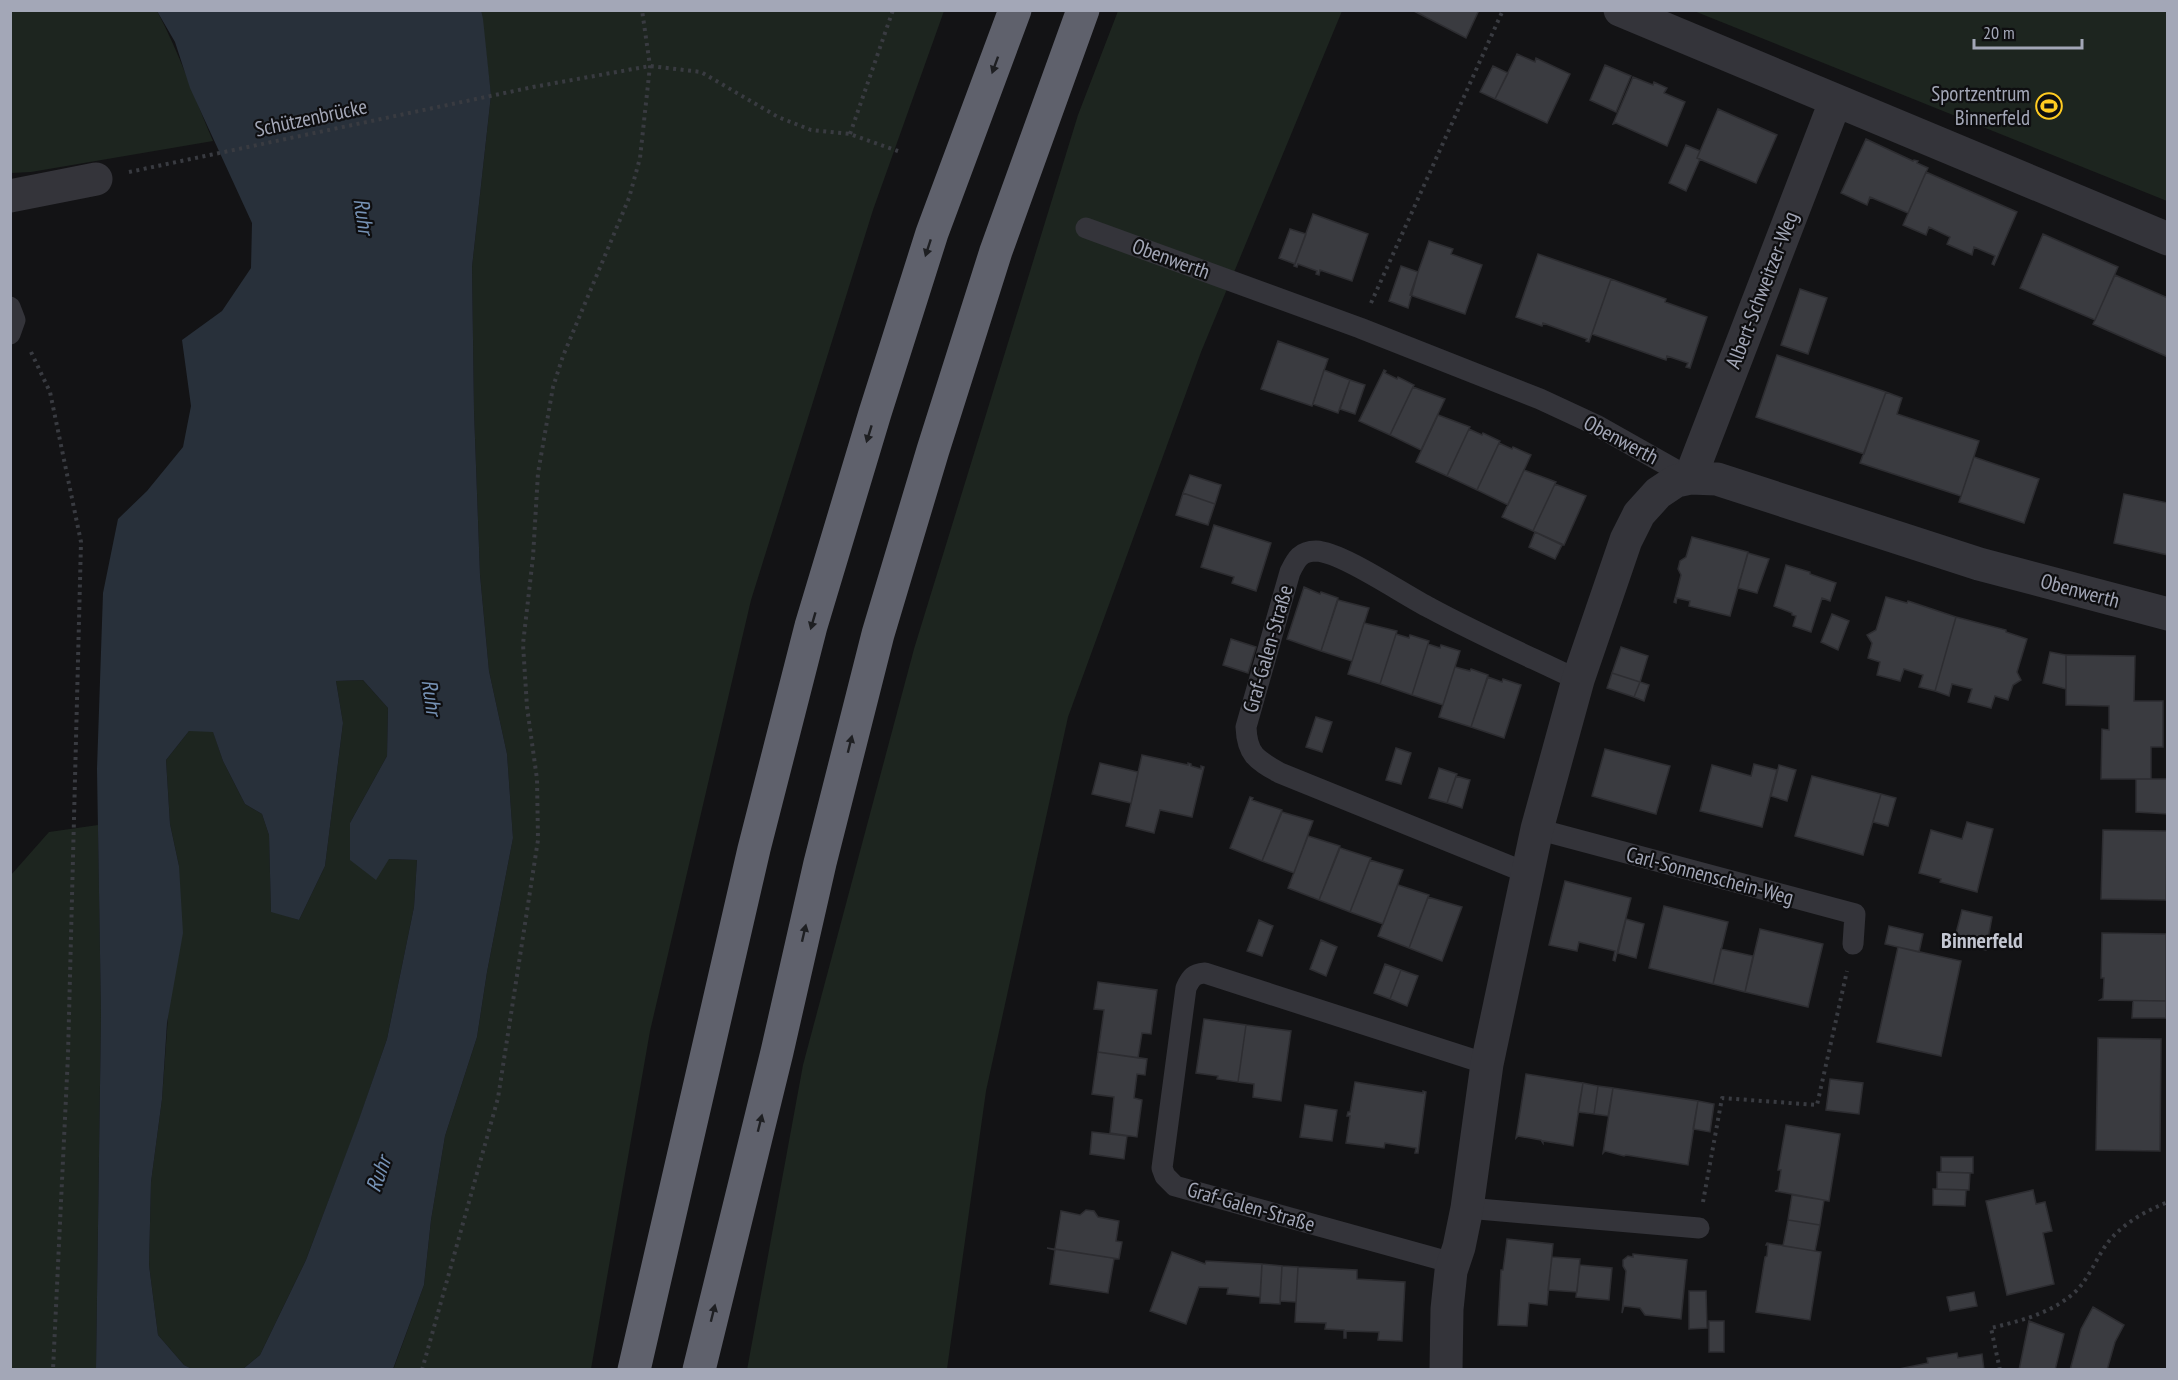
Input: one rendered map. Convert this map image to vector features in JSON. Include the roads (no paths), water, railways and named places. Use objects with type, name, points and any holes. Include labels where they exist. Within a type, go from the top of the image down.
[{"type":"highway","points":[[634,1370],[754,849],[811,626],[932,233],[1015,10]]},
{"type":"highway","points":[[699,1370],[777,1052],[820,863],[878,634],[992,262],[1083,10]]},
{"type":"street","points":[[1620,10],[1835,102],[2168,239]]},
{"type":"street","name":"Albert-Schweitzer-Weg","points":[[1690,478],[1835,102]]},
{"type":"street","points":[[10,196],[96,179]]},
{"type":"street","points":[[1446,1370],[1447,1309],[1453,1263],[1459,1247],[1467,1208],[1487,1064],[1537,829],[1578,680],[1622,551],[1639,514],[1658,493],[1676,481],[1690,478]]},
{"type":"street","name":"Obenwerth","points":[[1690,478],[1718,479],[1979,564],[2168,614]]},
{"type":"lane","name":"Obenwerth","points":[[1086,228],[1360,328],[1550,403],[1596,424],[1690,478]]},
{"type":"lane","name":"Graf-Galen-Straße","points":[[1527,873],[1280,773],[1264,764],[1253,754],[1247,744],[1246,727],[1290,572],[1296,559],[1304,552],[1317,551],[1358,568],[1430,608],[1578,680]]},
{"type":"lane","name":"Carl-Sonnenschein-Weg","points":[[1537,829],[1855,914],[1853,944]]},
{"type":"lane","name":"Graf-Galen-Straße","points":[[1453,1263],[1175,1186],[1169,1181],[1162,1168],[1186,988],[1195,974],[1205,973],[1487,1064]]},
{"type":"lane","points":[[1467,1208],[1699,1228]]},
{"type":"water","name":"Ruhr","points":[[481,10],[483,19],[491,95],[472,267],[480,575],[489,671],[507,754],[513,838],[477,1037],[445,1136],[431,1220],[424,1285],[393,1369],[243,1369],[260,1355],[306,1260],[358,1122],[387,1039],[414,907],[417,860],[389,859],[376,880],[350,860],[350,823],[387,756],[388,708],[363,680],[336,681],[343,723],[325,866],[299,920],[271,912],[269,835],[262,814],[245,804],[223,761],[213,732],[189,731],[166,760],[170,824],[179,866],[183,933],[167,1023],[162,1099],[151,1182],[149,1265],[158,1335],[184,1365],[192,1369],[96,1369],[101,1015],[97,769],[103,593],[118,519],[147,491],[183,447],[191,406],[182,340],[222,311],[251,268],[252,223],[190,88],[175,42],[157,11]]},
{"type":"place","name":"Sportzentrum Binnerfeld","points":[[2049,106]]},
{"type":"district","name":"Binnerfeld","points":[[1982,940]]}]
